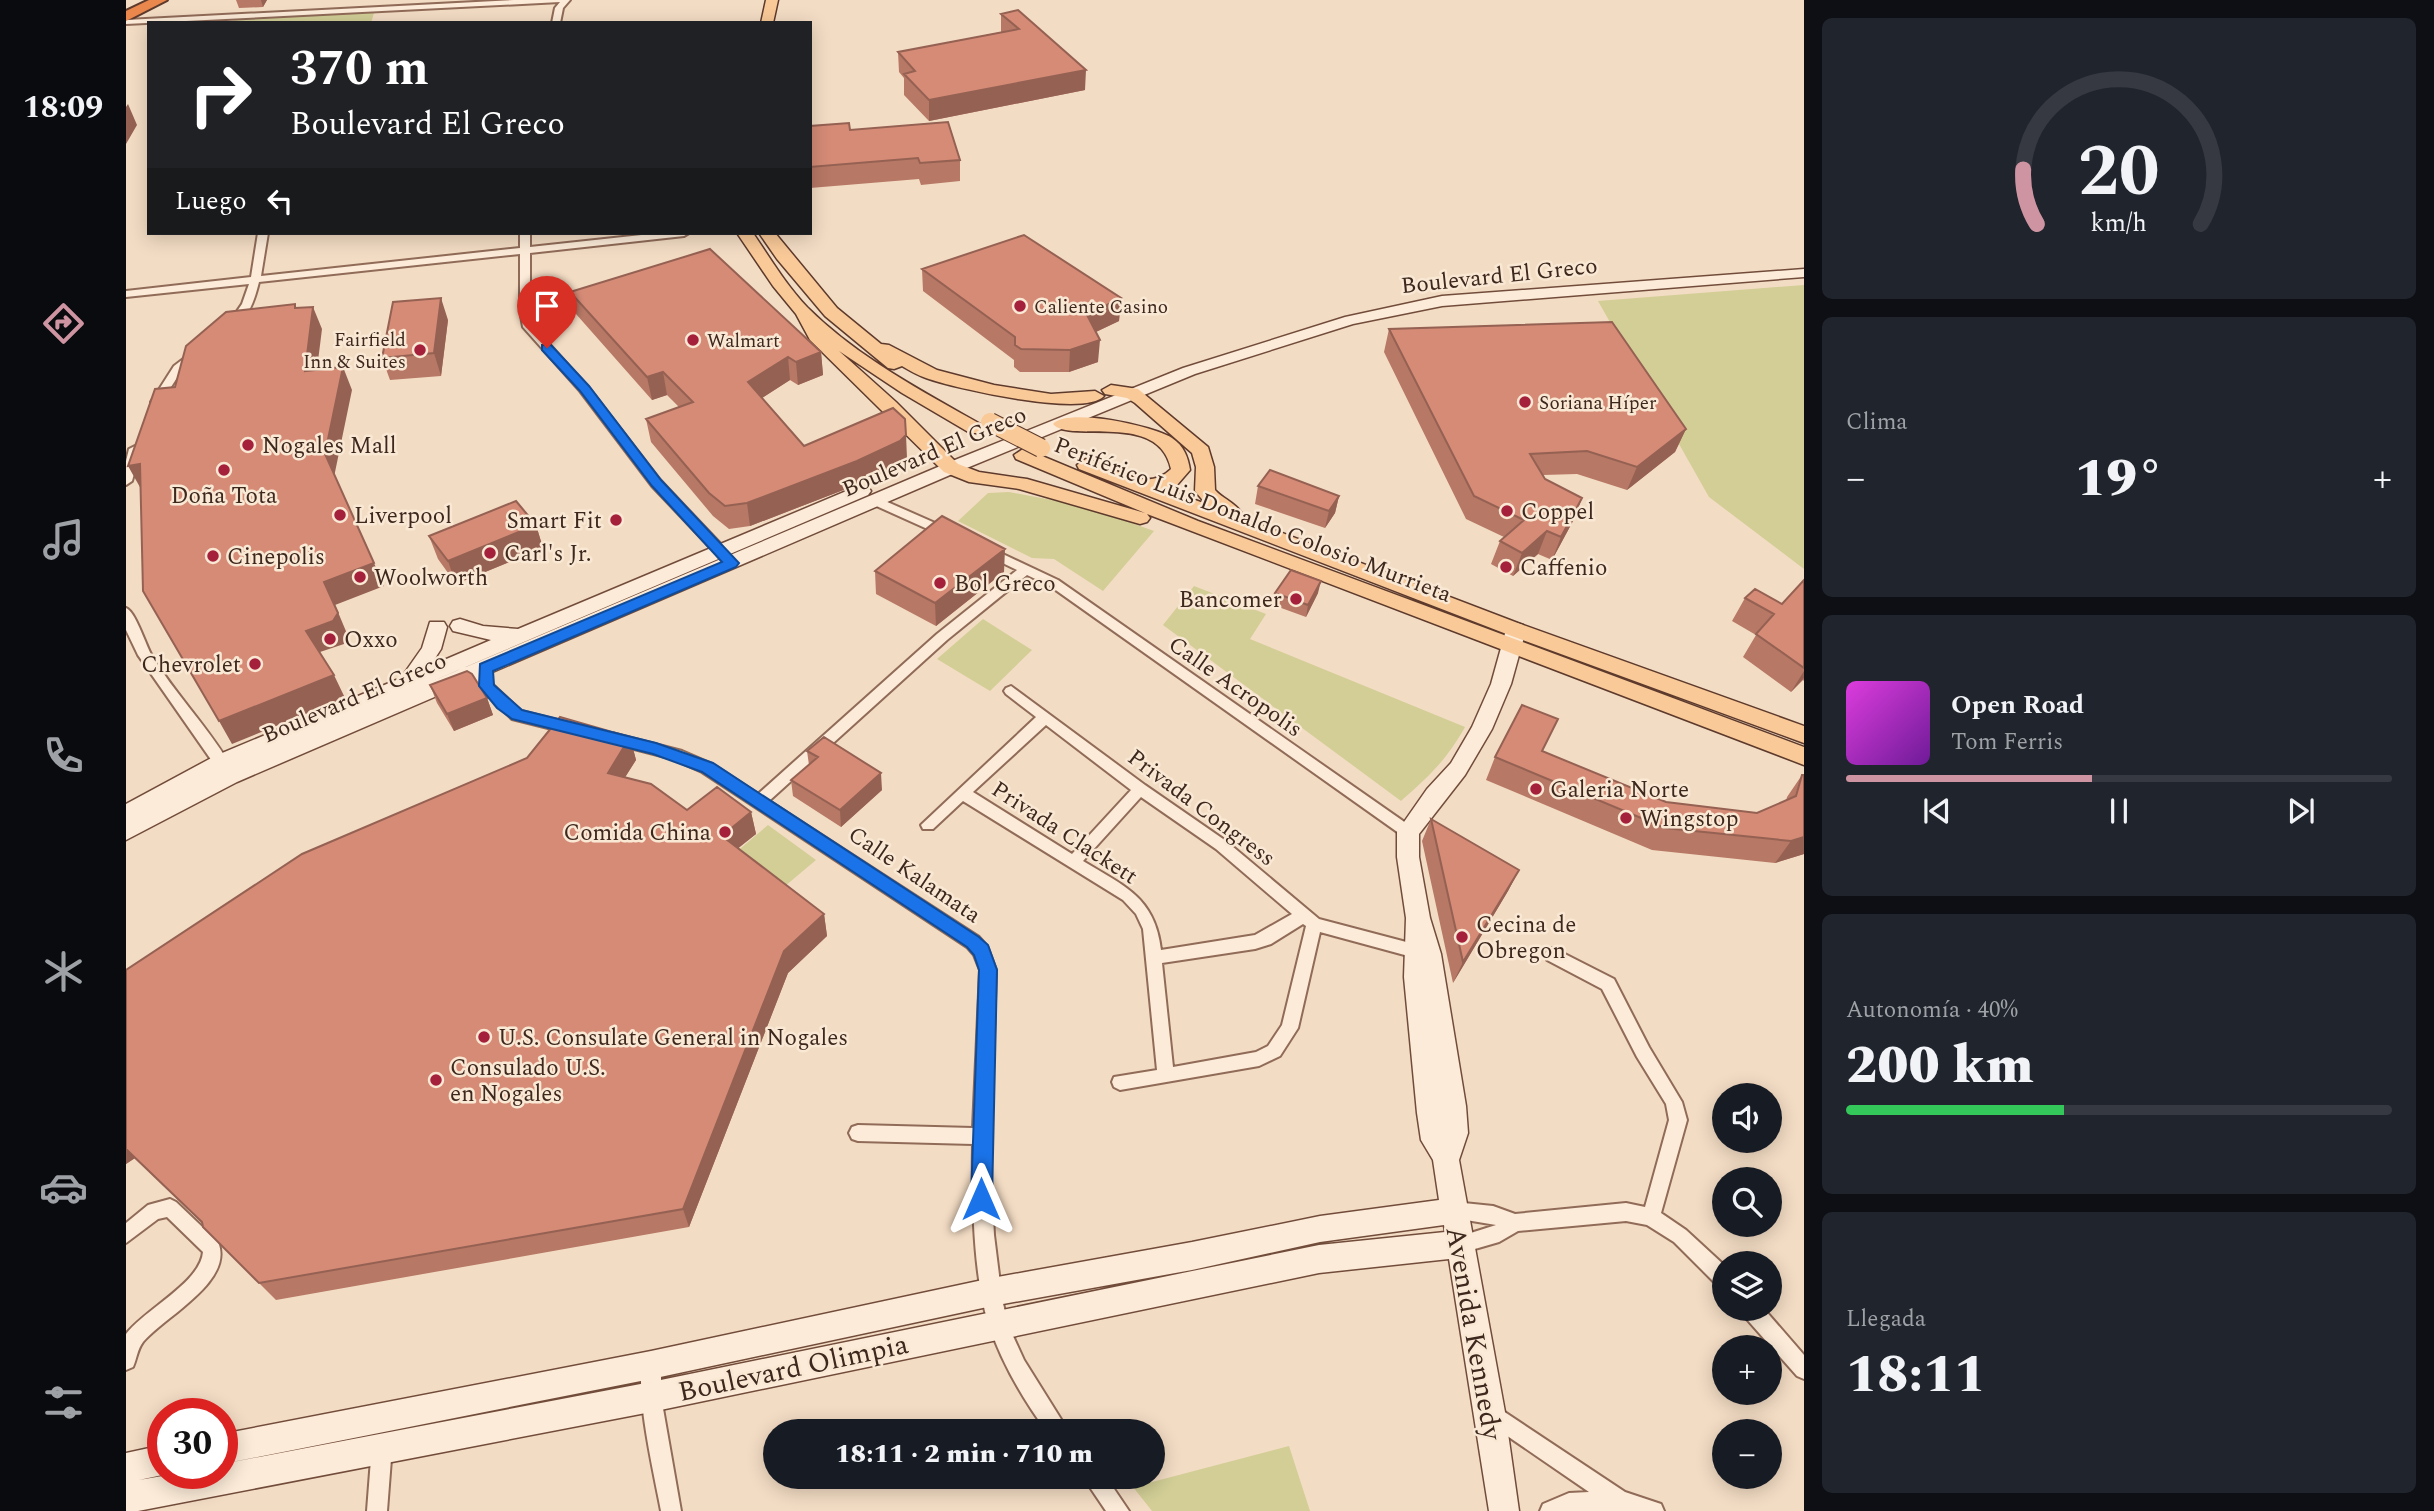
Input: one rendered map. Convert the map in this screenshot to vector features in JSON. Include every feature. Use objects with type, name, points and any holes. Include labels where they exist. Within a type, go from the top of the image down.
[{"type":"highway","points":[[126,8],[140,0]]},
{"type":"highway","points":[[126,19],[160,0]]},
{"type":"main road","points":[[767,21],[772,0]]},
{"type":"main road","name":"Periférico Luis Donaldo Colosio Murrieta","points":[[746,235],[773,276],[803,312],[896,382],[1032,451],[1220,536],[1804,735]]},
{"type":"main road","name":"Periférico Luis Donaldo Colosio Murrieta","points":[[769,235],[783,256],[831,312],[904,372],[983,426]]},
{"type":"main road","name":"Boulevard El Greco","points":[[126,826],[226,769],[408,683],[474,669],[522,635],[876,500],[945,463],[1062,424],[1189,371],[1350,320],[1415,306],[1804,263]]},
{"type":"main road","name":"Boulevard El Greco","points":[[226,769],[474,669],[1103,393],[1241,341],[1401,296],[1456,288],[1720,274],[1804,273]]},
{"type":"main road","points":[[803,312],[816,337],[890,406],[945,463],[976,478],[1020,483],[1179,530],[1220,536]]},
{"type":"main road","points":[[858,335],[931,374],[1023,396],[1051,399],[1103,393],[1132,393],[1201,452],[1205,467],[1205,491],[1210,498],[1273,537]]},
{"type":"main road","points":[[1062,424],[1106,424],[1133,429],[1171,446],[1178,455],[1181,470],[1170,481],[1146,488]]},
{"type":"main road","name":"Periférico Luis Donaldo Colosio Murrieta","points":[[1032,451],[1146,488],[1273,537],[1804,756]]},
{"type":"main road","points":[[460,626],[482,633],[522,635]]},
{"type":"main road","points":[[408,683],[431,649],[437,627]]},
{"type":"main road","points":[[1408,832],[1435,794],[1458,769],[1482,729],[1501,684],[1514,637]]},
{"type":"main road","name":"Avenida Kennedy","points":[[1408,832],[1408,857],[1429,1014],[1432,1132],[1445,1156],[1490,1412],[1504,1511]]},
{"type":"main road","name":"Boulevard Olimpia","points":[[238,1446],[651,1365],[992,1292],[1192,1256],[1320,1229],[1454,1211]]},
{"type":"main road","name":"Boulevard Olimpia","points":[[126,1498],[652,1397],[1319,1259],[1461,1244]]},
{"type":"main road","points":[[126,1468],[147,1464]]},
{"type":"street","points":[[302,11],[307,0]]},
{"type":"street","points":[[390,10],[487,0]]},
{"type":"street","points":[[126,19],[390,10],[566,0]]},
{"type":"street","points":[[556,21],[557,2]]},
{"type":"street","points":[[222,332],[240,318],[246,307],[263,235]]},
{"type":"street","points":[[526,235],[525,310],[528,327],[584,389],[656,483],[726,557]]},
{"type":"street","points":[[126,293],[665,235]]},
{"type":"street","points":[[151,410],[181,363],[205,346]]},
{"type":"street","points":[[126,481],[138,440]]},
{"type":"street","points":[[876,500],[963,540]]},
{"type":"street","name":"Calle Acropolis","points":[[976,546],[1054,583],[1408,832]]},
{"type":"street","points":[[759,801],[942,637],[1032,572]]},
{"type":"street","points":[[126,612],[143,650],[163,684],[226,769]]},
{"type":"street","name":"Calle Kalamata","points":[[474,669],[502,704],[517,715],[677,755],[707,768],[973,942],[981,951],[988,970],[981,1199],[992,1292],[998,1324],[1049,1419]]},
{"type":"street","name":"Privada Congress","points":[[1011,691],[1140,789],[1221,845],[1308,920],[1422,953]]},
{"type":"street","points":[[928,825],[1045,717]]},
{"type":"street","points":[[1073,861],[1140,789]]},
{"type":"street","name":"Privada Clackett","points":[[962,793],[1128,896],[1134,903],[1151,929],[1156,957],[1166,1076]]},
{"type":"street","points":[[1156,957],[1255,942],[1308,920]]},
{"type":"street","points":[[1120,1082],[1259,1059],[1274,1051],[1290,1028],[1308,920]]},
{"type":"street","points":[[1553,956],[1608,984],[1643,1052],[1678,1111],[1651,1217]]},
{"type":"street","points":[[858,1133],[982,1136]]},
{"type":"street","points":[[126,1234],[155,1211],[170,1208],[212,1248],[214,1255],[211,1266],[199,1280],[129,1345],[126,1360]]},
{"type":"street","points":[[1454,1211],[1493,1215],[1515,1223],[1626,1212],[1651,1217],[1680,1236],[1712,1267]]},
{"type":"street","points":[[1461,1244],[1499,1233],[1515,1223]]},
{"type":"street","points":[[1762,1321],[1804,1369]]},
{"type":"street","points":[[651,1365],[652,1397],[671,1511]]},
{"type":"street","points":[[1490,1412],[1620,1501],[1654,1511]]},
{"type":"street","points":[[377,1511],[385,1417]]},
{"type":"street","points":[[1102,1489],[1119,1511]]},
{"type":"street","points":[[1550,1511],[1569,1503],[1620,1501]]},
{"type":"shaded area","points":[[374,13],[372,21],[233,21],[235,18]]},
{"type":"shaded area","points":[[1804,285],[1804,569],[1709,497],[1598,301]]},
{"type":"shaded area","points":[[1009,492],[1084,506],[1154,531],[1103,591],[1054,559],[1032,558],[958,521],[988,493]]},
{"type":"shaded area","points":[[1194,586],[1266,614],[1250,639],[1465,727],[1451,750],[1401,801],[1163,625]]},
{"type":"shaded area","points":[[983,619],[1032,650],[990,691],[937,659]]},
{"type":"shaded area","points":[[768,825],[816,860],[778,892],[728,859]]},
{"type":"shaded area","points":[[1289,1446],[1310,1511],[1152,1511],[1135,1489],[1165,1489],[1165,1479]]},
{"type":"building","points":[[1018,10],[1086,70],[929,100],[904,74],[915,71],[898,52],[1019,29],[1001,14]]},
{"type":"building","points":[[948,122],[960,160],[920,163],[918,158],[812,167],[812,126],[849,123],[850,130]]},
{"type":"building","name":"Caliente Casino","points":[[1024,235],[1121,298],[1087,315],[1100,340],[1070,350],[1021,349],[1015,345],[1015,337],[922,269]]},
{"type":"building","points":[[710,249],[821,352],[796,362],[788,357],[748,382],[804,446],[893,408],[905,419],[906,435],[900,441],[857,461],[747,503],[725,506],[709,493],[646,419],[693,402],[663,372],[647,377],[570,292]]},
{"type":"building","points":[[441,298],[434,353],[382,358],[393,302]]},
{"type":"building","name":"Nogales Mall","points":[[295,304],[295,308],[313,307],[305,371],[343,367],[325,454],[374,563],[324,582],[338,613],[333,621],[306,631],[334,675],[219,721],[143,591],[140,464],[128,466],[155,389],[175,387],[186,346],[226,312]]},
{"type":"building","name":"Soriana Híper","points":[[1612,322],[1686,429],[1637,467],[1587,451],[1530,454],[1545,479],[1582,498],[1561,537],[1547,531],[1522,553],[1500,541],[1524,520],[1474,496],[1389,329]]},
{"type":"building","points":[[1270,470],[1339,496],[1329,511],[1258,486]]},
{"type":"building","points":[[516,501],[536,525],[448,561],[429,536]]},
{"type":"building","points":[[942,516],[1005,549],[935,603],[875,571]]},
{"type":"building","points":[[1291,570],[1321,581],[1308,605],[1275,593]]},
{"type":"building","points":[[1804,580],[1804,668],[1756,634],[1774,614],[1745,598],[1755,589],[1782,604]]},
{"type":"building","points":[[467,671],[472,674],[487,698],[447,714],[430,685]]},
{"type":"building","points":[[1522,705],[1558,719],[1542,751],[1666,802],[1757,813],[1796,796],[1804,775],[1804,837],[1791,841],[1665,828],[1495,757]]},
{"type":"building","name":"Consulado U.S. en Nogales","points":[[560,717],[630,737],[608,773],[651,784],[687,810],[717,787],[751,812],[722,836],[824,914],[784,951],[683,1209],[259,1283],[203,1227],[202,1222],[126,1149],[126,970],[302,854],[527,758]]},
{"type":"building","points":[[824,737],[881,773],[840,810],[791,780],[818,757],[807,751]]},
{"type":"building","name":"Cecina de Obregon","points":[[1431,819],[1519,870],[1463,962]]},
{"type":"place","name":"Caliente Casino","points":[[1020,306]]},
{"type":"place","name":"Walmart","points":[[693,340]]},
{"type":"place","name":"Fairfield Inn & Suites","points":[[420,350]]},
{"type":"place","name":"Soriana Híper","points":[[1525,402]]},
{"type":"place","name":"Nogales Mall","points":[[248,445]]},
{"type":"place","name":"Doña Tota","points":[[224,470]]},
{"type":"place","name":"Coppel","points":[[1507,511]]},
{"type":"place","name":"Liverpool","points":[[340,515]]},
{"type":"place","name":"Smart Fit","points":[[616,520]]},
{"type":"place","name":"Carl's Jr.","points":[[490,553]]},
{"type":"place","name":"Cinepolis","points":[[213,556]]},
{"type":"place","name":"Caffenio","points":[[1506,567]]},
{"type":"place","name":"Woolworth","points":[[360,577]]},
{"type":"place","name":"Bol Greco","points":[[940,583]]},
{"type":"place","name":"Bancomer","points":[[1296,599]]},
{"type":"place","name":"Oxxo","points":[[330,639]]},
{"type":"place","name":"Chevrolet","points":[[255,664]]},
{"type":"place","name":"Galeria Norte","points":[[1536,789]]},
{"type":"place","name":"Wingstop","points":[[1626,818]]},
{"type":"place","name":"Comida China","points":[[725,832]]},
{"type":"place","name":"Cecina de Obregon","points":[[1462,937]]},
{"type":"place","name":"U.S. Consulate General in Nogales","points":[[484,1037]]},
{"type":"place","name":"Consulado U.S. en Nogales","points":[[436,1080]]},
{"type":"route","points":[[547,348],[584,389],[656,483],[732,563],[485,668],[486,686],[502,704],[517,715],[656,749],[707,768],[973,942],[981,951],[988,970],[981,1199]]}]
